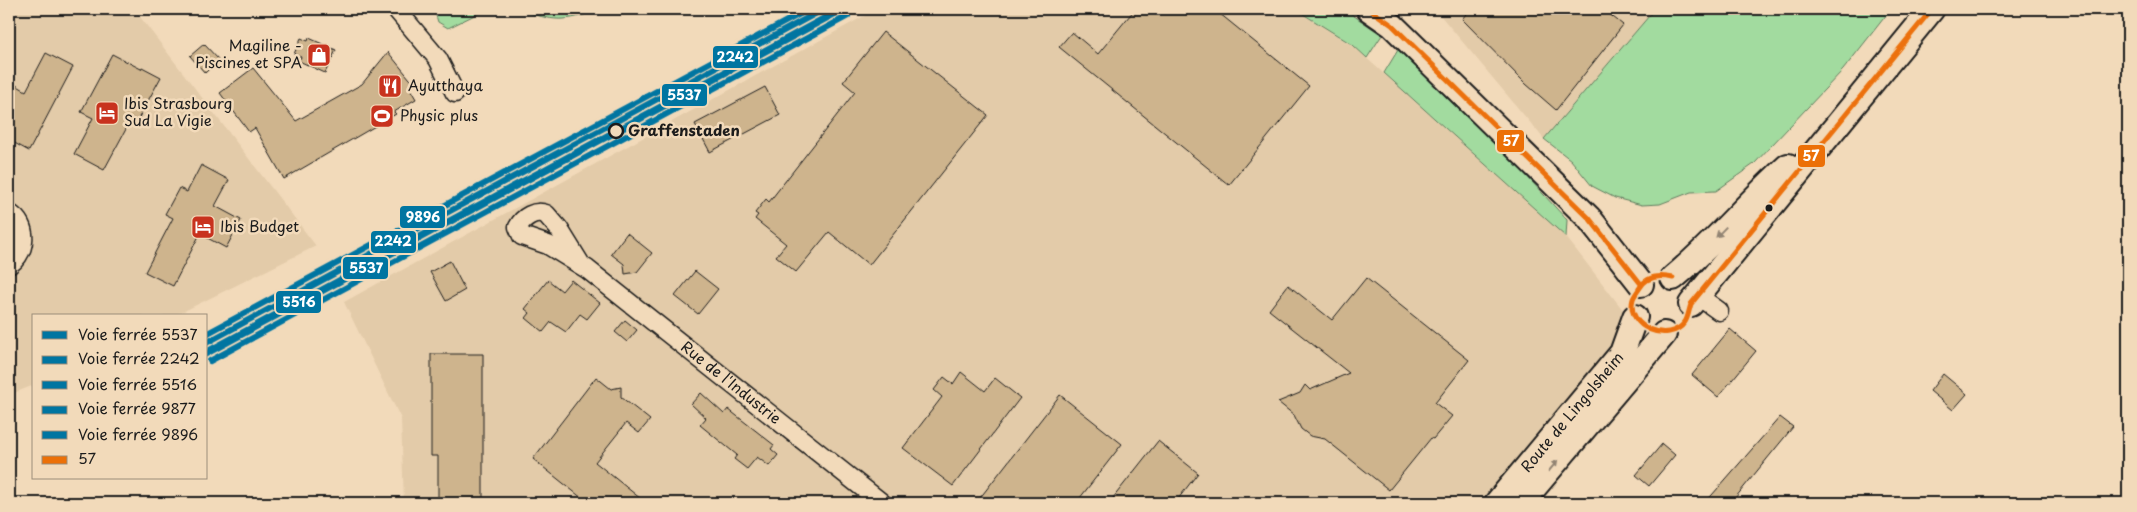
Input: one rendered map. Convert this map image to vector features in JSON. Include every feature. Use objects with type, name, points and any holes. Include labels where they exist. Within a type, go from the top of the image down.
[{"type":"main road","points":[[1369,9],[1398,31],[1589,218],[1641,284]]},
{"type":"main road","points":[[1673,278],[1694,260],[1754,197],[1806,150],[1922,9]]},
{"type":"main road","points":[[1694,300],[1686,288],[1673,278],[1656,276],[1641,284],[1633,299],[1633,308],[1635,317],[1647,330],[1664,334],[1680,328],[1690,313],[1694,300],[1932,9]]},
{"type":"main road","name":"Route de Lingolsheim","points":[[1497,503],[1622,353],[1635,317]]},
{"type":"main road","name":"Route de Lingolsheim","points":[[1521,503],[1664,334]]},
{"type":"street","points":[[396,9],[438,59],[455,93]]},
{"type":"street","points":[[9,213],[21,222],[24,232],[23,242],[18,253],[9,265]]},
{"type":"street","name":"Rue de l'Industrie","points":[[580,263],[624,296],[882,503]]},
{"type":"street","points":[[1694,300],[1719,311]]},
{"type":"shaded area","points":[[9,9],[134,9],[316,246],[178,314],[32,314],[32,386],[9,395]]},
{"type":"shaded area","points":[[877,9],[1294,9],[1353,46],[1566,237],[1659,356],[1535,503],[404,503],[401,419],[344,302]]},
{"type":"shaded area","points":[[1435,9],[1655,9],[1544,139]]},
{"type":"green space","points":[[434,9],[515,9],[485,10],[448,28],[438,22]]},
{"type":"green space","points":[[517,9],[602,9],[577,17],[559,19]]},
{"type":"green space","points":[[1295,9],[1344,9],[1382,35],[1367,58],[1353,45]]},
{"type":"green space","points":[[1655,9],[1891,9],[1843,70],[1754,164],[1716,191],[1691,192],[1660,204],[1642,205],[1615,198],[1592,186],[1571,160],[1544,139]]},
{"type":"green space","points":[[1398,50],[1407,56],[1488,134],[1567,220],[1566,237],[1384,73]]},
{"type":"building","points":[[1135,9],[1214,9],[1309,86],[1229,185],[1059,47],[1072,32],[1098,54]]},
{"type":"building","points":[[1470,9],[1603,9],[1623,25],[1556,110],[1526,84],[1462,19]]},
{"type":"building","points":[[883,32],[988,115],[869,265],[829,232],[796,272],[776,256],[786,244],[755,219],[758,215],[755,213],[766,199],[769,202],[855,92],[843,82]]},
{"type":"building","points":[[301,38],[308,41],[309,38],[336,50],[325,73],[299,61],[301,57],[294,54]]},
{"type":"building","points":[[204,44],[219,60],[205,73],[190,56]]},
{"type":"building","points":[[388,52],[414,84],[409,87],[416,99],[394,112],[396,114],[284,179],[255,128],[249,132],[220,93],[253,68],[296,121],[362,84]]},
{"type":"building","points":[[46,53],[73,67],[29,151],[9,140],[9,81],[26,91]]},
{"type":"building","name":"Ibis Strasbourg Sud La Vigie","points":[[112,54],[161,77],[137,121],[132,118],[104,170],[74,154],[93,118],[81,112]]},
{"type":"building","points":[[765,87],[780,115],[710,152],[695,124]]},
{"type":"building","name":"Ibis Budget","points":[[201,165],[229,180],[215,206],[241,220],[226,248],[200,234],[173,286],[145,272],[173,218],[165,214],[179,188],[187,192]]},
{"type":"building","points":[[627,233],[652,253],[637,272],[625,274],[624,264],[611,254]]},
{"type":"building","points":[[450,261],[465,290],[446,301],[430,272]]},
{"type":"building","points":[[695,271],[718,289],[698,314],[675,296]]},
{"type":"building","points":[[1366,278],[1469,360],[1435,403],[1452,416],[1433,439],[1431,438],[1389,490],[1325,439],[1310,436],[1301,429],[1294,415],[1278,402],[1300,393],[1305,385],[1310,390],[1349,373],[1269,310],[1288,285],[1332,320]]},
{"type":"building","points":[[548,280],[562,291],[571,280],[600,303],[587,319],[580,314],[566,332],[551,322],[543,332],[526,318],[530,313],[525,309]]},
{"type":"building","points":[[625,320],[637,330],[627,342],[615,332]]},
{"type":"building","points":[[1730,329],[1756,351],[1718,397],[1692,375]]},
{"type":"building","points":[[431,354],[483,354],[483,503],[438,503],[438,456],[431,456]]},
{"type":"building","points":[[961,372],[985,391],[995,378],[1020,398],[953,486],[903,448],[942,397],[934,390],[944,377],[953,384]]},
{"type":"building","points":[[1943,374],[1967,394],[1953,410],[1930,391]]},
{"type":"building","points":[[596,377],[611,389],[621,387],[621,397],[650,420],[639,433],[626,423],[595,462],[646,503],[588,503],[533,459]]},
{"type":"building","points":[[701,393],[724,414],[728,409],[774,445],[771,449],[778,455],[769,466],[757,457],[747,469],[734,459],[737,455],[700,425],[706,418],[691,404]]},
{"type":"building","points":[[1060,395],[1122,444],[1076,503],[976,503]]},
{"type":"building","points":[[1780,417],[1793,427],[1731,503],[1705,503]]},
{"type":"building","points":[[1158,441],[1198,473],[1175,503],[1109,503]]},
{"type":"building","points":[[1662,444],[1675,455],[1649,486],[1636,475]]},
{"type":"rail line","name":"9896","points":[[208,333],[809,9]]},
{"type":"rail line","name":"2242","points":[[208,342],[824,9]]},
{"type":"rail line","name":"5537","points":[[208,353],[844,9]]},
{"type":"rail line","name":"5516","points":[[210,350],[828,16]]},
{"type":"rail line","name":"9877","points":[[210,361],[848,16]]},
{"type":"transit line","name":"57","points":[[1369,9],[1392,25],[1589,218],[1641,284]]},
{"type":"transit line","name":"57","points":[[1691,304],[1932,9]]},
{"type":"transit line","name":"57","points":[[1673,278],[1663,277],[1645,281],[1633,299],[1632,309],[1636,318],[1650,330],[1669,332],[1678,329],[1685,322],[1691,304]]},
{"type":"place","name":"Magiline - Piscines et SPA","points":[[319,55]]},
{"type":"place","name":"Ayutthaya","points":[[390,86]]},
{"type":"place","name":"Ibis Strasbourg Sud La Vigie","points":[[107,113]]},
{"type":"place","name":"Physic plus","points":[[382,116]]},
{"type":"place","name":"Graffenstaden","points":[[616,131]]},
{"type":"place","name":"Ibis Budget","points":[[203,227]]}]
